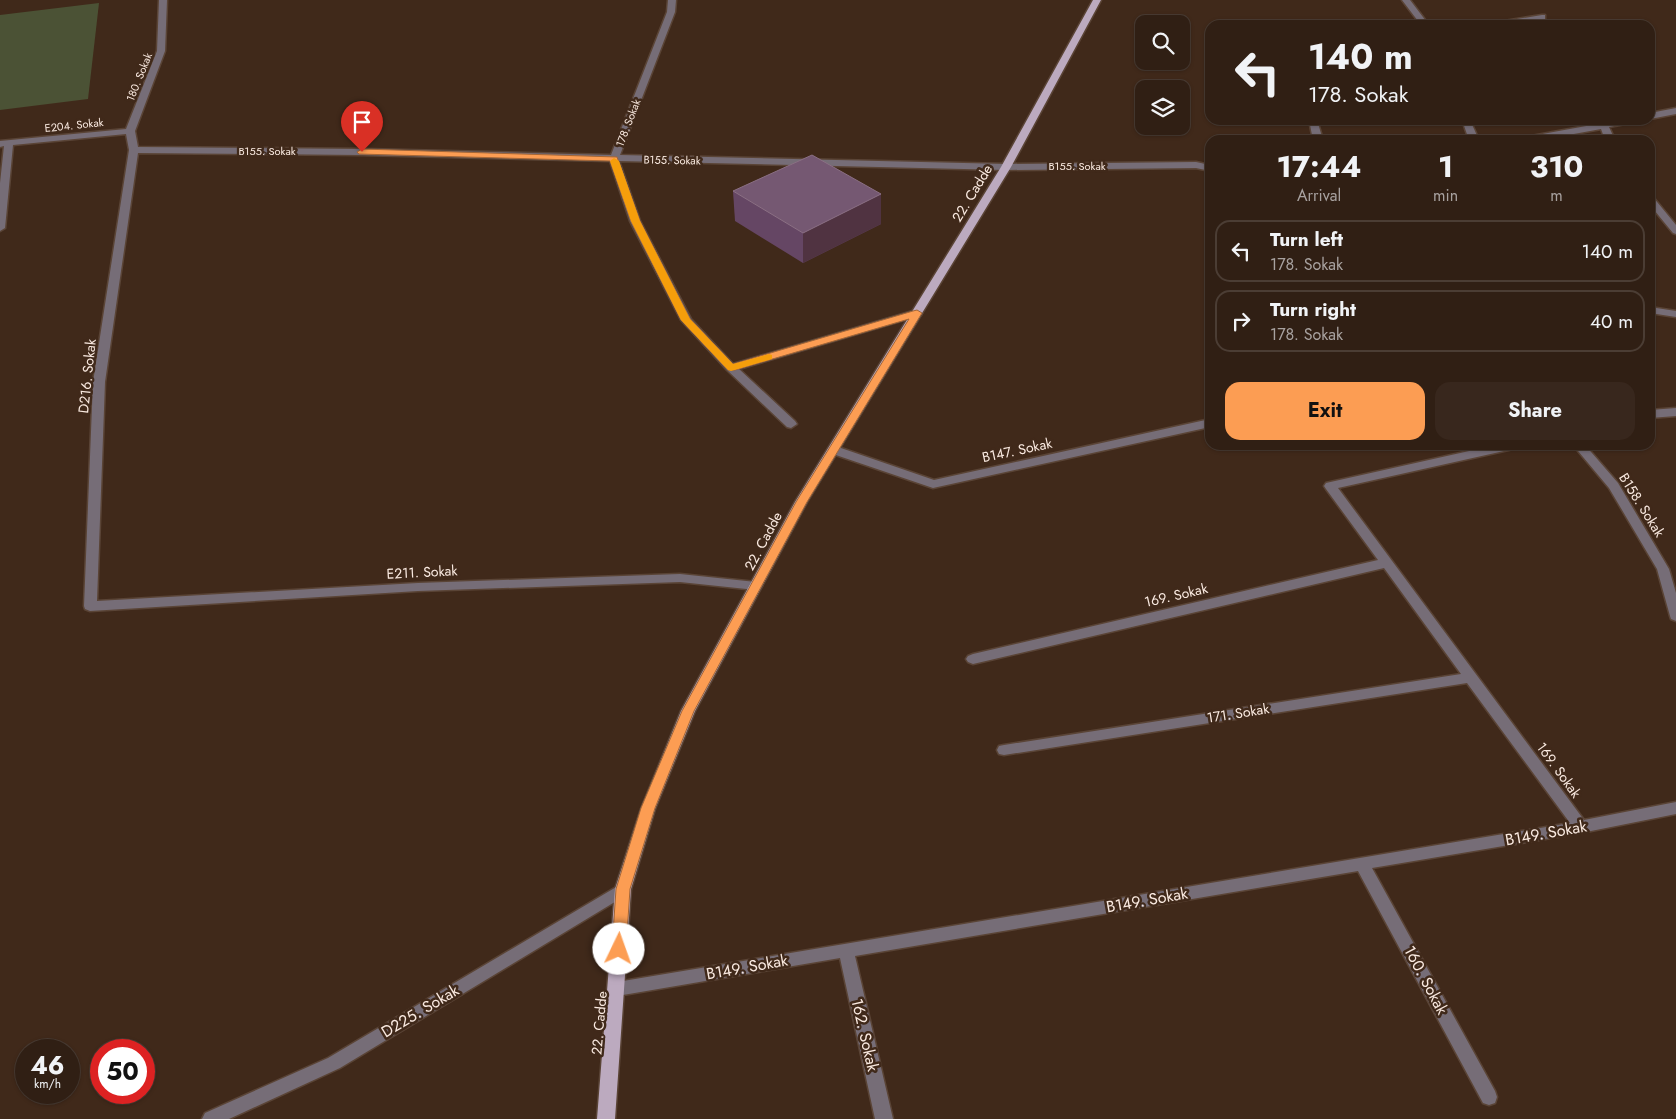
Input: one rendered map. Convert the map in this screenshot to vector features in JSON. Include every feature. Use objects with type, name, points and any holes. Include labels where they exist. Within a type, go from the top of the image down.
[{"type":"main road","name":"22. Cadde","points":[[606,1119],[623,889],[648,808],[688,711],[801,502],[1006,167],[1097,0]]},
{"type":"street","name":"180. Sokak","points":[[130,131],[161,51],[163,0]]},
{"type":"street","name":"178. Sokak","points":[[672,0],[671,12],[614,159],[635,221],[686,320],[731,368],[791,424]]},
{"type":"street","points":[[1406,0],[1422,20]]},
{"type":"street","points":[[1528,20],[1542,18]]},
{"type":"street","points":[[1655,115],[1676,111]]},
{"type":"street","points":[[1554,135],[1609,125]]},
{"type":"street","points":[[1604,126],[1608,135]]},
{"type":"street","name":"E204. Sokak","points":[[5,144],[130,131]]},
{"type":"street","points":[[130,131],[134,150]]},
{"type":"street","points":[[0,228],[5,144]]},
{"type":"street","name":"B155. Sokak","points":[[134,150],[362,152],[1006,167],[1196,165],[1205,167]]},
{"type":"street","name":"D216. Sokak","points":[[90,606],[99,382],[134,150]]},
{"type":"street","points":[[1655,205],[1676,231]]},
{"type":"street","points":[[1655,311],[1676,314]]},
{"type":"street","points":[[731,368],[917,313]]},
{"type":"street","points":[[1655,414],[1676,412]]},
{"type":"street","name":"B147. Sokak","points":[[834,450],[933,484],[1205,424]]},
{"type":"street","name":"169. Sokak","points":[[1491,450],[1330,486],[1581,827]]},
{"type":"street","name":"B158. Sokak","points":[[1583,450],[1614,486],[1670,569],[1676,616]]},
{"type":"street","name":"169. Sokak","points":[[973,659],[1386,563]]},
{"type":"street","name":"E211. Sokak","points":[[90,606],[418,587],[670,578],[756,586]]},
{"type":"street","name":"171. Sokak","points":[[1004,750],[1471,677]]},
{"type":"street","name":"B149. Sokak","points":[[617,989],[1581,827],[1676,808]]},
{"type":"street","name":"160. Sokak","points":[[1362,864],[1489,1097]]},
{"type":"street","name":"D225. Sokak","points":[[211,1119],[334,1062],[623,889]]},
{"type":"street","name":"162. Sokak","points":[[846,951],[884,1119]]},
{"type":"green space","points":[[99,3],[88,99],[0,110],[0,15]]},
{"type":"building","points":[[812,155],[881,194],[803,233],[733,191]]},
{"type":"slow traffic","points":[[614,161],[635,221],[686,320],[731,368],[769,357]]},
{"type":"route","points":[[362,152],[614,159],[635,221],[686,320],[731,368],[917,313],[801,502],[688,711],[648,808],[623,889],[619,949]]}]
